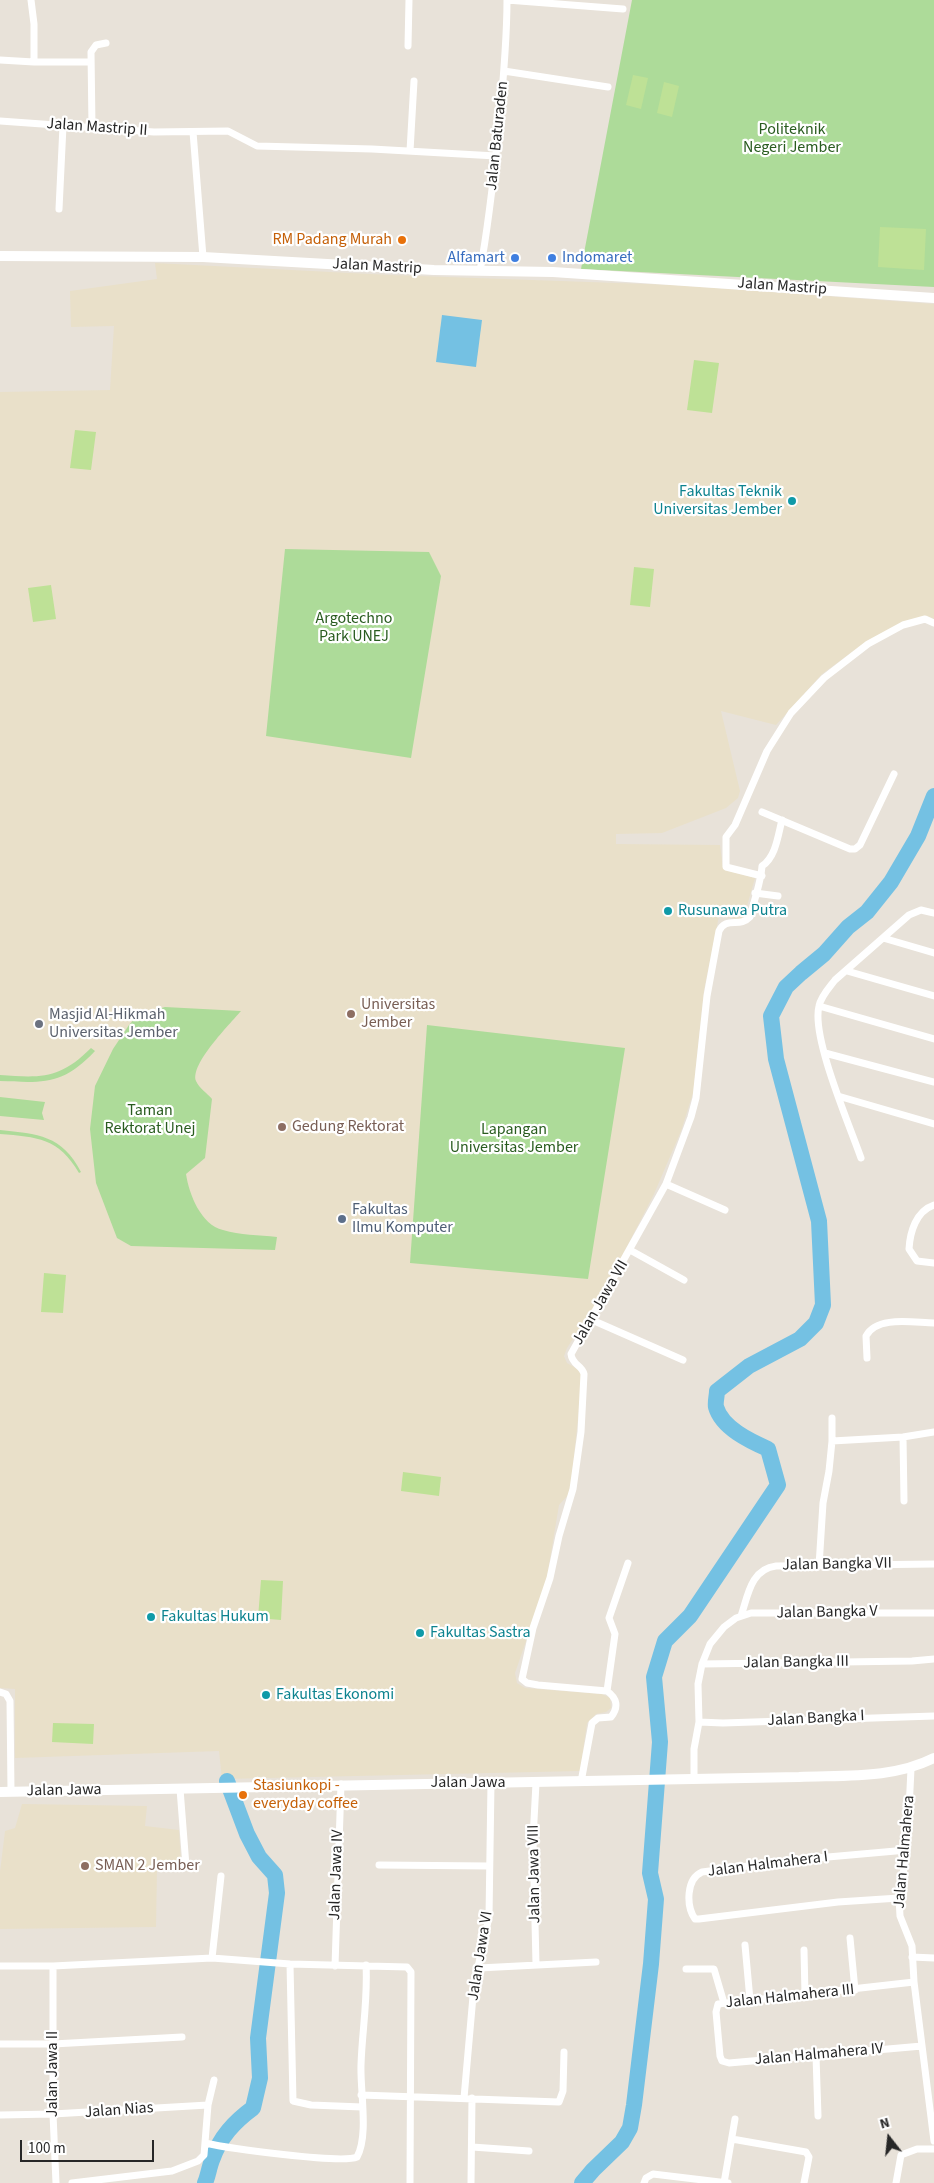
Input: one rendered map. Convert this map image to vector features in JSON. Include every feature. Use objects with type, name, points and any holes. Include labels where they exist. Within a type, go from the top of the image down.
[{"type":"main road","name":"Jalan Mastrip","points":[[0,256],[203,258],[480,271],[553,272],[934,298]]},
{"type":"main road","name":"Jalan Jawa","points":[[0,1792],[230,1789],[341,1784],[630,1782],[886,1774],[911,1769],[934,1758]]},
{"type":"street","points":[[31,0],[34,24],[34,62]]},
{"type":"street","points":[[408,0],[408,46]]},
{"type":"street","points":[[507,0],[623,9]]},
{"type":"street","name":"Jalan Baturaden","points":[[480,271],[489,226],[496,156],[504,71],[507,0]]},
{"type":"street","points":[[92,127],[91,52],[94,46],[106,43]]},
{"type":"street","points":[[0,60],[91,62]]},
{"type":"street","points":[[504,71],[608,87]]},
{"type":"street","points":[[410,151],[414,81]]},
{"type":"street","name":"Jalan Mastrip II","points":[[0,121],[154,132],[228,131],[257,146],[496,156]]},
{"type":"street","points":[[59,209],[63,126]]},
{"type":"street","points":[[193,132],[203,258]]},
{"type":"street","points":[[762,876],[726,867],[726,837],[736,826],[776,733],[791,713],[830,673],[868,644],[902,625],[925,619],[934,623]]},
{"type":"street","points":[[762,812],[850,849],[856,848],[860,845],[894,774]]},
{"type":"street","name":"Jalan Jawa VII","points":[[607,1691],[538,1685],[527,1683],[522,1679],[533,1628],[550,1578],[559,1536],[574,1489],[584,1374],[582,1369],[573,1362],[571,1354],[592,1320],[666,1184],[696,1098],[706,996],[719,931],[722,925],[728,922],[740,923],[749,919],[755,893],[762,876],[762,866],[772,855],[782,820]]},
{"type":"street","points":[[755,893],[778,896]]},
{"type":"street","points":[[861,1158],[838,1096],[825,1053],[818,1017],[819,1006],[826,992],[847,971],[915,911],[924,910],[934,913]]},
{"type":"street","points":[[883,938],[934,954]]},
{"type":"street","points":[[847,971],[934,996]]},
{"type":"street","points":[[819,1006],[934,1039]]},
{"type":"street","points":[[825,1053],[934,1082]]},
{"type":"street","points":[[838,1096],[934,1124]]},
{"type":"street","points":[[666,1184],[725,1210]]},
{"type":"street","points":[[934,1205],[924,1210],[917,1219],[909,1249],[917,1262],[934,1263]]},
{"type":"street","points":[[630,1250],[684,1280]]},
{"type":"street","points":[[592,1320],[682,1360]]},
{"type":"street","points":[[867,1358],[866,1336],[874,1327],[888,1323],[934,1323]]},
{"type":"street","points":[[819,1566],[823,1503],[832,1441],[832,1418]]},
{"type":"street","points":[[832,1441],[903,1438],[934,1432]]},
{"type":"street","points":[[903,1438],[904,1501]]},
{"type":"street","points":[[582,1782],[592,1723],[598,1718],[611,1717],[616,1710],[617,1702],[613,1695],[607,1691],[615,1634],[609,1618],[628,1563]]},
{"type":"street","name":"Jalan Bangka VII","points":[[741,1616],[754,1580],[761,1570],[776,1566],[934,1564]]},
{"type":"street","name":"Jalan Bangka V","points":[[702,1664],[710,1644],[724,1626],[741,1616],[751,1613],[934,1613]]},
{"type":"street","name":"Jalan Bangka III","points":[[702,1664],[912,1661],[934,1659]]},
{"type":"street","points":[[689,1779],[698,1722],[698,1684],[702,1664]]},
{"type":"street","points":[[0,1692],[6,1694],[10,1701],[11,1791]]},
{"type":"street","name":"Jalan Bangka I","points":[[698,1722],[723,1723],[934,1716]]},
{"type":"street","name":"Jalan Halmahera","points":[[911,1769],[907,1850],[899,1898],[900,1916],[911,1940],[914,1982],[934,2141]]},
{"type":"street","name":"Jalan Jawa VI","points":[[464,2098],[474,1991],[488,1918],[491,1783]]},
{"type":"street","name":"Jalan Jawa VIII","points":[[536,1783],[533,1839],[536,1964]]},
{"type":"street","name":"Jalan Jawa IV","points":[[335,1966],[341,1784]]},
{"type":"street","points":[[180,1789],[186,1866]]},
{"type":"street","name":"Jalan Halmahera I","points":[[899,1898],[838,1902],[744,1915],[695,1919],[691,1911],[690,1888],[694,1878],[702,1872],[794,1860],[907,1850]]},
{"type":"street","points":[[379,1865],[489,1866]]},
{"type":"street","points":[[212,1958],[221,1876]]},
{"type":"street","points":[[850,1938],[854,1990]]},
{"type":"street","points":[[745,1945],[750,2000]]},
{"type":"street","points":[[804,1950],[805,1995]]},
{"type":"street","points":[[912,1957],[934,1958]]},
{"type":"street","points":[[0,1966],[53,1966],[212,1958],[290,1964],[407,1967],[411,1972],[410,2183]]},
{"type":"street","points":[[479,1968],[596,1962]]},
{"type":"street","points":[[290,1964],[293,2101],[311,2105],[362,2107]]},
{"type":"street","points":[[209,2144],[327,2158],[355,2158],[361,2148],[362,2136],[361,2066],[367,1996],[366,1965]]},
{"type":"street","name":"Jalan Jawa II","points":[[53,1966],[53,2114],[56,2183]]},
{"type":"street","points":[[686,1969],[714,1969],[724,2002]]},
{"type":"street","name":"Jalan Halmahera III","points":[[720,2056],[716,2012],[718,2004],[914,1982]]},
{"type":"street","points":[[0,2044],[53,2044],[182,2037]]},
{"type":"street","name":"Jalan Halmahera IV","points":[[720,2056],[722,2061],[729,2064],[922,2046]]},
{"type":"street","points":[[361,2095],[561,2101],[564,2052]]},
{"type":"street","points":[[816,2056],[818,2116]]},
{"type":"street","points":[[72,2183],[148,2175],[180,2169],[198,2161],[204,2155],[209,2144],[208,2105],[214,2080]]},
{"type":"street","points":[[471,2183],[472,2098]]},
{"type":"street","name":"Jalan Nias","points":[[0,2115],[53,2114],[208,2105]]},
{"type":"street","points":[[644,2183],[646,2178],[654,2174],[725,2183],[735,2119]]},
{"type":"street","points":[[732,2139],[806,2152],[809,2157],[804,2183]]},
{"type":"street","points":[[472,2147],[529,2151]]},
{"type":"street","points":[[896,2183],[901,2155],[917,2149],[934,2149]]},
{"type":"shaded area","name":"Universitas Jember","points":[[155,263],[390,275],[674,285],[934,304],[934,619],[927,616],[867,641],[822,674],[776,725],[721,711],[740,791],[738,798],[726,808],[662,833],[616,834],[616,844],[720,845],[723,869],[755,878],[743,920],[719,916],[704,990],[693,1093],[681,1131],[654,1194],[602,1295],[567,1348],[564,1356],[567,1363],[583,1372],[570,1493],[559,1505],[546,1583],[515,1673],[517,1683],[525,1688],[602,1694],[610,1698],[611,1708],[606,1712],[596,1714],[587,1723],[580,1771],[222,1779],[219,1751],[15,1758],[15,1689],[0,1688],[0,392],[110,390],[114,326],[71,327],[70,291],[157,279]]},
{"type":"shaded area","name":"SMAN 2 Jember","points":[[22,1804],[147,1806],[145,1826],[179,1830],[181,1863],[157,1870],[156,1927],[0,1929],[0,1872],[5,1831],[15,1828]]},
{"type":"green space","name":"Politeknik Negeri Jember","points":[[632,0],[934,0],[934,287],[581,269]]},
{"type":"green space","points":[[633,75],[648,78],[641,109],[626,105]]},
{"type":"green space","points":[[664,82],[679,86],[672,117],[657,113]]},
{"type":"green space","points":[[880,227],[926,229],[924,270],[878,267]]},
{"type":"green space","points":[[694,360],[719,363],[712,413],[687,410]]},
{"type":"green space","points":[[75,430],[96,432],[91,470],[70,468]]},
{"type":"green space","name":"Argotechno Park UNEJ","points":[[285,549],[429,552],[441,576],[411,758],[266,736]]},
{"type":"green space","points":[[634,567],[654,569],[650,607],[630,605]]},
{"type":"green space","points":[[51,585],[56,619],[33,622],[28,588]]},
{"type":"green space","name":"Taman Rektorat Unej","points":[[165,1007],[241,1011],[220,1034],[199,1065],[196,1074],[197,1084],[212,1099],[205,1158],[186,1174],[197,1208],[208,1222],[215,1227],[229,1232],[277,1237],[275,1250],[131,1246],[117,1238],[96,1183],[90,1129],[95,1086],[113,1049],[129,1025],[138,1015]]},
{"type":"green space","name":"Lapangan Universitas Jember","points":[[427,1025],[625,1048],[588,1279],[410,1263]]},
{"type":"green space","points":[[91,1048],[95,1051],[84,1062],[73,1070],[52,1080],[29,1082],[0,1081],[0,1075],[39,1076],[60,1071],[70,1066]]},
{"type":"green space","points":[[0,1097],[45,1102],[42,1113],[44,1120],[0,1116]]},
{"type":"green space","points":[[0,1130],[37,1135],[48,1139],[66,1150],[81,1172],[79,1173],[71,1161],[55,1146],[36,1138],[0,1134]]},
{"type":"green space","points":[[44,1273],[66,1275],[63,1313],[41,1312]]},
{"type":"green space","points":[[403,1472],[441,1477],[439,1496],[401,1491]]},
{"type":"green space","points":[[261,1580],[283,1581],[281,1620],[258,1618]]},
{"type":"green space","points":[[53,1723],[94,1724],[93,1744],[52,1742]]},
{"type":"water","points":[[442,315],[482,320],[476,367],[436,362]]},
{"type":"waterway","points":[[582,2183],[622,2142],[630,2128],[634,2105],[651,1964],[656,1899],[650,1873],[660,1742],[654,1677],[665,1641],[690,1616],[778,1485],[768,1449],[738,1433],[719,1415],[716,1407],[717,1391],[749,1366],[800,1339],[816,1323],[823,1305],[819,1221],[776,1059],[771,1016],[786,987],[824,954],[848,927],[867,912],[891,882],[918,836],[934,796]]},
{"type":"waterway","points":[[205,2183],[215,2152],[223,2137],[253,2108],[260,2078],[258,2038],[277,1893],[275,1875],[259,1857],[247,1834],[227,1781]]},
{"type":"place","name":"RM Padang Murah","points":[[402,240]]},
{"type":"place","name":"Alfamart","points":[[515,258]]},
{"type":"place","name":"Indomaret","points":[[552,258]]},
{"type":"place","name":"Fakultas Teknik Universitas Jember","points":[[792,501]]},
{"type":"place","name":"Rusunawa Putra","points":[[668,911]]},
{"type":"place","name":"Universitas Jember","points":[[351,1014]]},
{"type":"place","name":"Masjid Al-Hikmah Universitas Jember","points":[[39,1024]]},
{"type":"place","name":"Gedung Rektorat","points":[[282,1127]]},
{"type":"place","name":"Fakultas Ilmu Komputer","points":[[342,1219]]},
{"type":"place","name":"Fakultas Hukum","points":[[151,1617]]},
{"type":"place","name":"Fakultas Sastra","points":[[420,1633]]},
{"type":"place","name":"Fakultas Ekonomi","points":[[266,1695]]},
{"type":"place","name":"Stasiunkopi - everyday coffee","points":[[243,1795]]},
{"type":"place","name":"SMAN 2 Jember","points":[[85,1866]]}]
